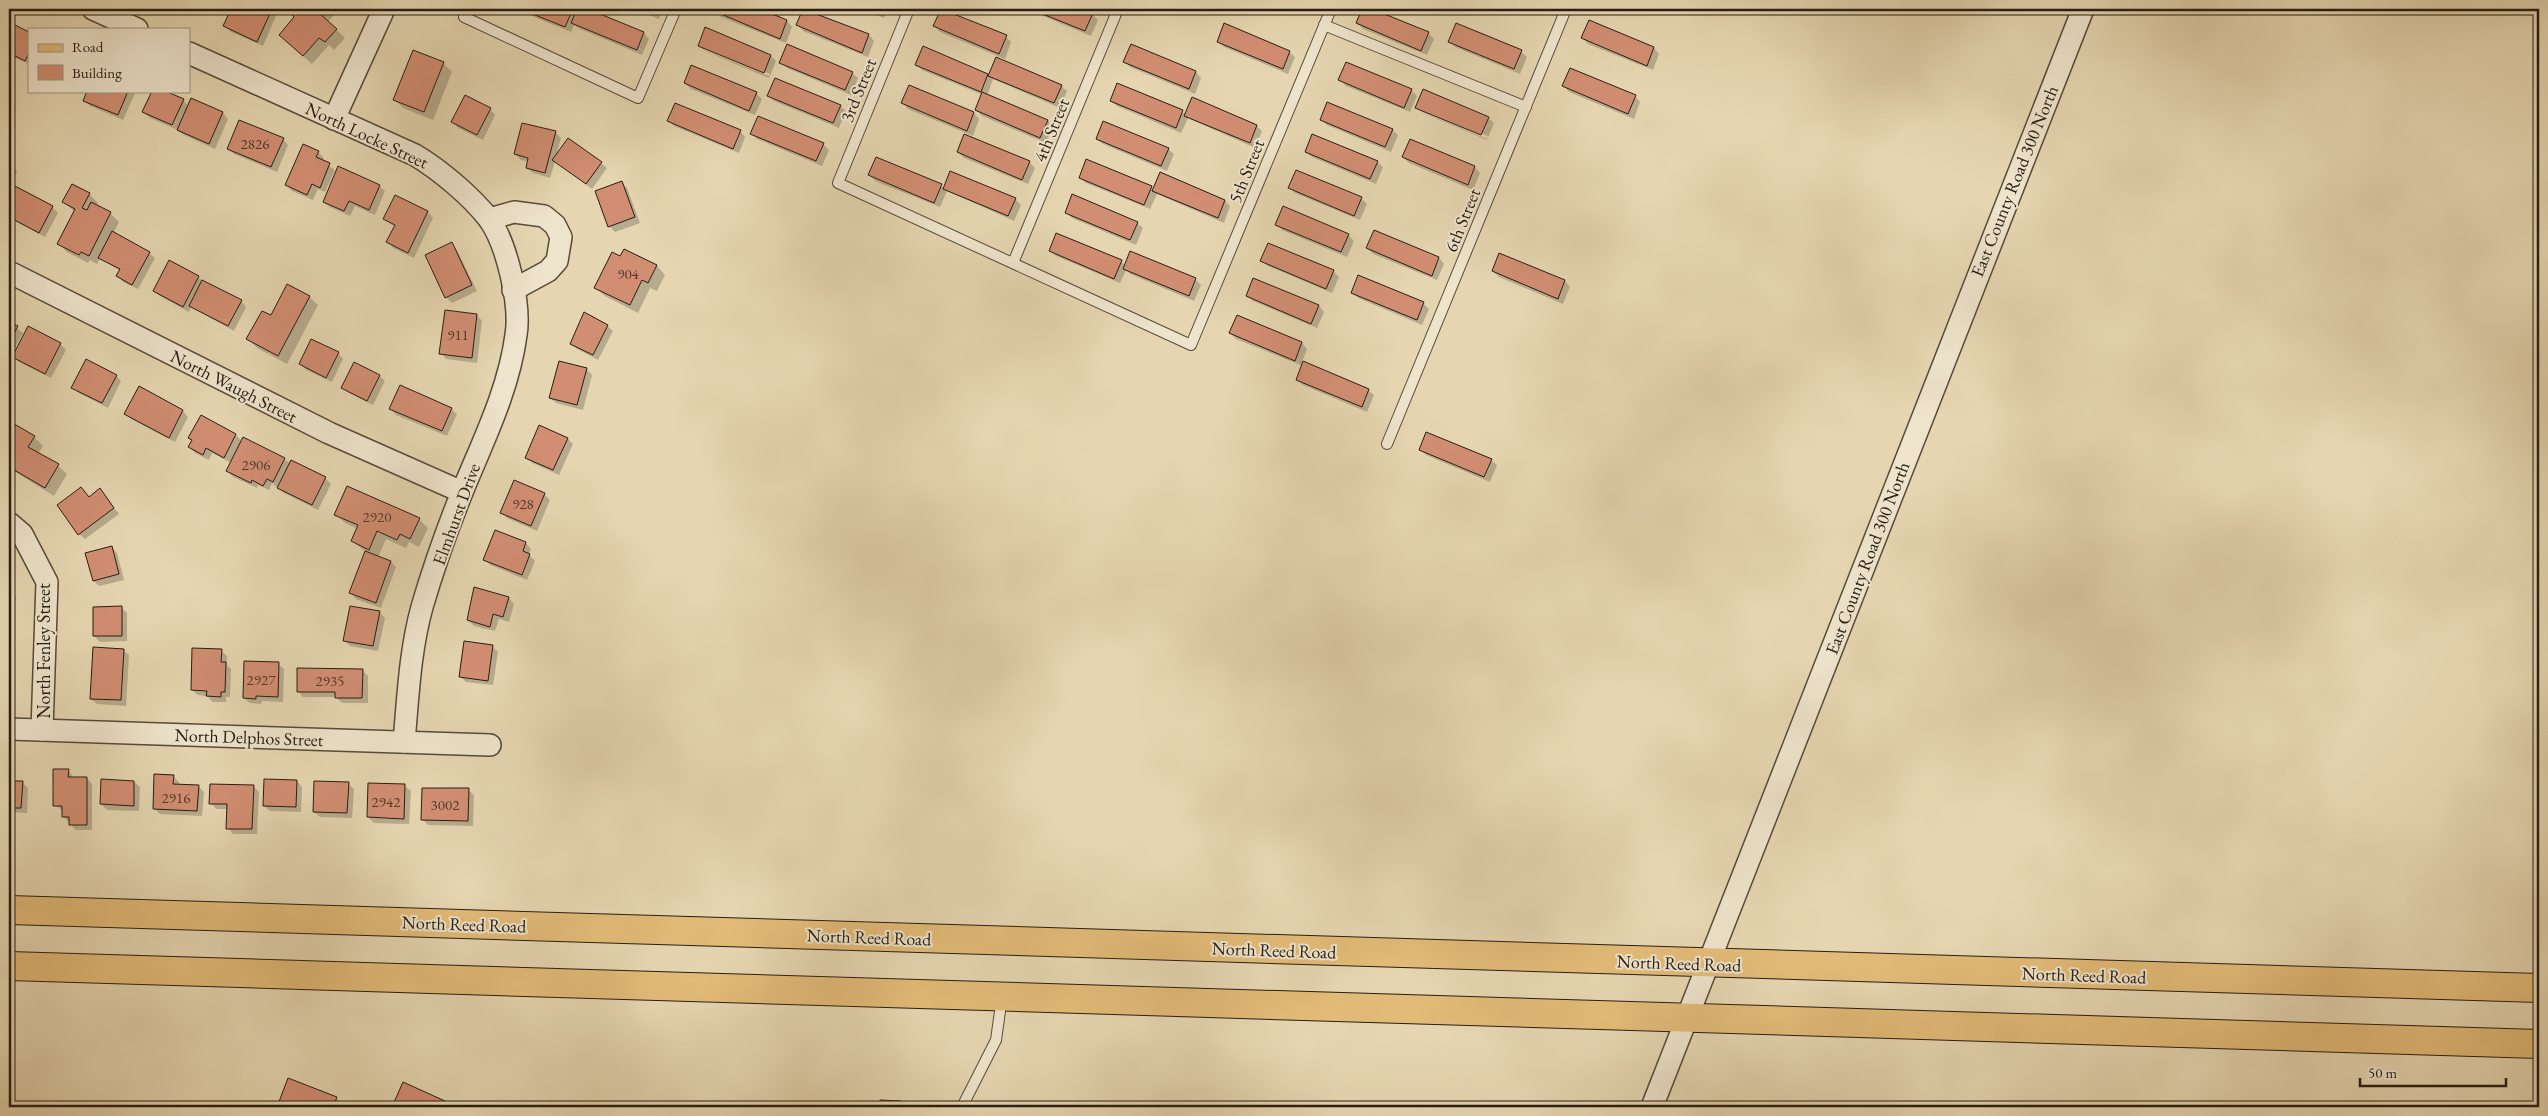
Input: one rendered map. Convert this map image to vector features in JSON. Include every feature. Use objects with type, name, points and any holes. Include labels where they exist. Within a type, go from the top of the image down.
[{"type":"main road","name":"North Reed Road","points":[[9,910],[1710,964],[2539,988]]},
{"type":"main road","points":[[9,966],[2539,1044]]},
{"type":"street","points":[[93,9],[135,28]]},
{"type":"street","points":[[334,119],[384,9]]},
{"type":"street","name":"East County Road 300 North","points":[[1652,1107],[1710,964],[2007,197],[2083,9]]},
{"type":"street","name":"North Locke Street","points":[[190,52],[415,155],[440,170],[489,219],[502,246],[513,290]]},
{"type":"street","points":[[489,219],[514,212],[544,216],[555,225],[560,237],[557,261],[548,271],[513,290]]},
{"type":"street","name":"North Waugh Street","points":[[9,272],[329,434],[462,492]]},
{"type":"street","name":"Elmhurst Drive","points":[[404,742],[410,671],[422,608],[462,492],[504,389],[517,334],[513,290]]},
{"type":"street","name":"North Fenley Street","points":[[9,523],[22,534],[47,582],[42,730]]},
{"type":"street","name":"North Delphos Street","points":[[9,729],[490,745]]},
{"type":"lane","points":[[466,13],[638,98],[676,9]]},
{"type":"lane","name":"3rd Street","points":[[909,9],[838,183],[1013,263]]},
{"type":"lane","name":"4th Street","points":[[1013,263],[1118,9]]},
{"type":"lane","name":"5th Street","points":[[1013,263],[1191,345],[1330,9]]},
{"type":"lane","name":"6th Street","points":[[1387,444],[1566,9]]},
{"type":"lane","points":[[1324,25],[1526,107]]},
{"type":"lane","points":[[962,1107],[996,1040],[1002,996]]},
{"type":"building","points":[[231,9],[272,9],[257,42],[223,26]]},
{"type":"building","points":[[287,9],[323,9],[319,13],[337,29],[325,42],[319,38],[303,56],[279,35],[294,17]]},
{"type":"building","points":[[520,9],[573,9],[565,27]]},
{"type":"building","points":[[577,9],[588,9],[644,32],[637,50],[571,23]]},
{"type":"building","points":[[639,9],[655,9],[653,14]]},
{"type":"building","points":[[715,9],[760,9],[787,20],[780,39],[714,11]]},
{"type":"building","points":[[803,9],[869,34],[862,53],[796,25]]},
{"type":"building","points":[[866,9],[880,9],[878,14]]},
{"type":"building","points":[[941,9],[1007,35],[999,54],[933,26]]},
{"type":"building","points":[[1030,9],[1082,9],[1093,13],[1085,31]]},
{"type":"building","points":[[1362,9],[1372,9],[1429,32],[1421,51],[1356,23]]},
{"type":"building","points":[[1589,20],[1654,47],[1647,66],[1581,38]]},
{"type":"building","points":[[9,22],[28,32],[28,55],[25,61],[9,53]]},
{"type":"building","points":[[1224,23],[1290,51],[1283,69],[1217,42]]},
{"type":"building","points":[[1456,23],[1522,50],[1514,69],[1448,42]]},
{"type":"building","points":[[705,27],[771,55],[764,73],[698,46]]},
{"type":"building","points":[[787,44],[853,72],[845,90],[779,63]]},
{"type":"building","points":[[1131,44],[1196,71],[1189,89],[1123,62]]},
{"type":"building","points":[[923,46],[988,74],[981,92],[915,65]]},
{"type":"building","points":[[413,50],[444,62],[424,112],[393,100]]},
{"type":"building","points":[[996,57],[1062,85],[1054,103],[988,76]]},
{"type":"building","points":[[1346,62],[1412,89],[1404,108],[1338,80]]},
{"type":"building","points":[[691,65],[757,92],[749,111],[684,83]]},
{"type":"building","points":[[1570,68],[1636,95],[1628,114],[1562,86]]},
{"type":"building","points":[[775,78],[841,105],[833,123],[767,96]]},
{"type":"building","points":[[1117,83],[1183,110],[1176,128],[1110,101]]},
{"type":"building","points":[[909,85],[974,112],[967,131],[901,103]]},
{"type":"building","points":[[1423,89],[1489,117],[1481,135],[1415,108]]},
{"type":"building","points":[[87,92],[128,92],[118,115],[83,101]]},
{"type":"building","points":[[152,92],[167,92],[184,99],[172,125],[142,112]]},
{"type":"building","points":[[982,92],[1048,120],[1040,138],[975,110]]},
{"type":"building","points":[[465,95],[491,108],[477,135],[451,122]]},
{"type":"building","points":[[1192,97],[1257,125],[1250,143],[1184,116]]},
{"type":"building","points":[[191,98],[223,112],[209,144],[177,130]]},
{"type":"building","points":[[1327,102],[1393,129],[1385,147],[1320,120]]},
{"type":"building","points":[[675,103],[741,130],[733,149],[667,121]]},
{"type":"building","points":[[758,116],[824,143],[816,161],[750,134]]},
{"type":"building","points":[[239,120],[284,138],[271,167],[227,149]]},
{"type":"building","points":[[1103,121],[1169,148],[1161,166],[1096,139]]},
{"type":"building","points":[[522,123],[556,131],[545,173],[526,168],[528,158],[514,154]]},
{"type":"building","points":[[964,134],[1030,161],[1022,180],[957,152]]},
{"type":"building","points":[[1312,134],[1378,161],[1370,179],[1305,152]]},
{"type":"building","points":[[568,138],[602,162],[586,184],[552,160]]},
{"type":"building","points":[[1410,139],[1475,166],[1468,185],[1402,157]]},
{"type":"building","points":[[303,144],[319,151],[316,157],[330,163],[320,188],[312,184],[307,195],[285,185]]},
{"type":"building","points":[[876,157],[942,184],[934,203],[868,175]]},
{"type":"building","points":[[1086,159],[1152,186],[1144,205],[1079,178]]},
{"type":"building","points":[[338,166],[380,185],[369,210],[349,201],[344,211],[323,202]]},
{"type":"building","points":[[1296,170],[1362,197],[1354,216],[1288,188]]},
{"type":"building","points":[[950,171],[1016,198],[1008,216],[943,189]]},
{"type":"building","points":[[1160,172],[1225,200],[1218,218],[1152,191]]},
{"type":"building","points":[[622,181],[635,217],[608,227],[595,191]]},
{"type":"building","points":[[72,184],[90,193],[82,208],[87,210],[91,202],[111,212],[89,256],[81,252],[79,255],[57,244],[75,209],[62,202]]},
{"type":"building","points":[[15,186],[53,206],[39,233],[9,217],[9,199]]},
{"type":"building","points":[[1072,194],[1138,222],[1130,240],[1065,213]]},
{"type":"building","points":[[395,195],[428,211],[408,253],[386,242],[395,225],[383,219]]},
{"type":"building","points":[[1283,206],[1349,234],[1341,252],[1275,225]]},
{"type":"building","points":[[1374,230],[1439,257],[1432,276],[1366,248]]},
{"type":"building","points":[[112,231],[150,252],[132,285],[116,276],[120,269],[98,258]]},
{"type":"building","points":[[1056,233],[1122,260],[1114,279],[1049,251]]},
{"type":"building","points":[[452,242],[472,285],[445,298],[425,255]]},
{"type":"building","points":[[1268,243],[1334,270],[1326,289],[1260,261]]},
{"type":"building","points":[[624,249],[657,265],[648,283],[642,280],[630,305],[594,288],[612,252],[620,256]]},
{"type":"building","points":[[1130,251],[1196,278],[1189,296],[1123,269]]},
{"type":"building","points":[[1499,253],[1565,280],[1558,299],[1492,271]]},
{"type":"building","points":[[169,260],[199,276],[183,307],[153,291]]},
{"type":"building","points":[[1358,275],[1424,302],[1417,320],[1351,293]]},
{"type":"building","points":[[1253,278],[1319,305],[1311,324],[1246,296]]},
{"type":"building","points":[[202,280],[242,300],[228,326],[189,306]]},
{"type":"building","points":[[287,284],[310,296],[278,356],[246,339],[262,311],[271,315]]},
{"type":"building","points":[[445,310],[477,314],[472,358],[439,354]]},
{"type":"building","points":[[584,312],[608,325],[593,355],[570,344]]},
{"type":"building","points":[[1237,315],[1302,342],[1295,361],[1229,333]]},
{"type":"building","points":[[9,321],[18,326],[9,343]]},
{"type":"building","points":[[28,326],[61,343],[45,374],[12,357]]},
{"type":"building","points":[[311,339],[339,352],[326,378],[299,364]]},
{"type":"building","points":[[86,359],[117,375],[102,403],[71,388]]},
{"type":"building","points":[[559,361],[587,368],[577,405],[549,398]]},
{"type":"building","points":[[1303,361],[1369,389],[1362,407],[1296,380]]},
{"type":"building","points":[[354,362],[380,375],[367,401],[341,388]]},
{"type":"building","points":[[400,385],[452,408],[442,431],[389,409]]},
{"type":"building","points":[[139,386],[183,410],[169,438],[124,414]]},
{"type":"building","points":[[201,415],[236,434],[224,458],[206,448],[203,455],[188,447],[192,440],[188,438]]},
{"type":"building","points":[[9,421],[35,436],[28,447],[59,464],[45,488],[9,467]]},
{"type":"building","points":[[539,425],[568,438],[553,470],[525,458]]},
{"type":"building","points":[[1426,432],[1492,459],[1484,477],[1419,450]]},
{"type":"building","points":[[243,437],[285,458],[273,482],[267,479],[263,486],[252,480],[251,483],[226,471]]},
{"type":"building","points":[[291,460],[326,477],[312,505],[277,488]]},
{"type":"building","points":[[514,480],[545,493],[531,526],[500,513]]},
{"type":"building","points":[[347,486],[420,518],[410,539],[400,534],[397,540],[377,531],[369,550],[351,541],[358,525],[334,515]]},
{"type":"building","points":[[81,487],[89,497],[100,488],[114,508],[78,535],[57,505]]},
{"type":"building","points":[[495,530],[526,542],[523,551],[530,554],[522,575],[483,560]]},
{"type":"building","points":[[112,546],[119,574],[93,581],[85,553]]},
{"type":"building","points":[[365,551],[391,561],[376,603],[349,593]]},
{"type":"building","points":[[474,587],[509,597],[503,617],[493,614],[490,627],[467,620]]},
{"type":"building","points":[[122,606],[122,636],[93,636],[93,607]]},
{"type":"building","points":[[350,606],[380,611],[373,646],[343,641]]},
{"type":"building","points":[[464,641],[493,645],[488,681],[459,677]]},
{"type":"building","points":[[93,647],[124,649],[121,700],[90,699]]},
{"type":"building","points":[[192,648],[222,649],[221,662],[226,662],[225,692],[221,692],[221,697],[206,696],[207,691],[191,690]]},
{"type":"building","points":[[244,661],[279,662],[278,697],[256,696],[256,699],[243,698]]},
{"type":"building","points":[[297,668],[363,669],[362,698],[335,698],[335,692],[297,692]]},
{"type":"building","points":[[53,769],[69,769],[68,777],[87,777],[87,825],[69,825],[69,817],[62,817],[62,806],[53,806]]},
{"type":"building","points":[[154,774],[174,775],[173,784],[199,785],[197,811],[153,809]]},
{"type":"building","points":[[101,779],[134,781],[134,806],[100,804]]},
{"type":"building","points":[[264,779],[297,780],[296,807],[263,806]]},
{"type":"building","points":[[9,781],[23,781],[21,808],[9,808]]},
{"type":"building","points":[[314,781],[349,782],[347,813],[313,812]]},
{"type":"building","points":[[368,783],[405,784],[404,819],[367,817]]},
{"type":"building","points":[[210,784],[254,785],[252,829],[226,829],[227,804],[209,804]]},
{"type":"building","points":[[422,788],[469,788],[468,821],[421,820]]},
{"type":"building","points":[[288,1078],[337,1097],[333,1107],[277,1107]]},
{"type":"building","points":[[403,1082],[445,1101],[442,1107],[392,1107]]},
{"type":"building","points":[[880,1100],[901,1101],[901,1107],[826,1107],[826,1103],[880,1105]]}]
